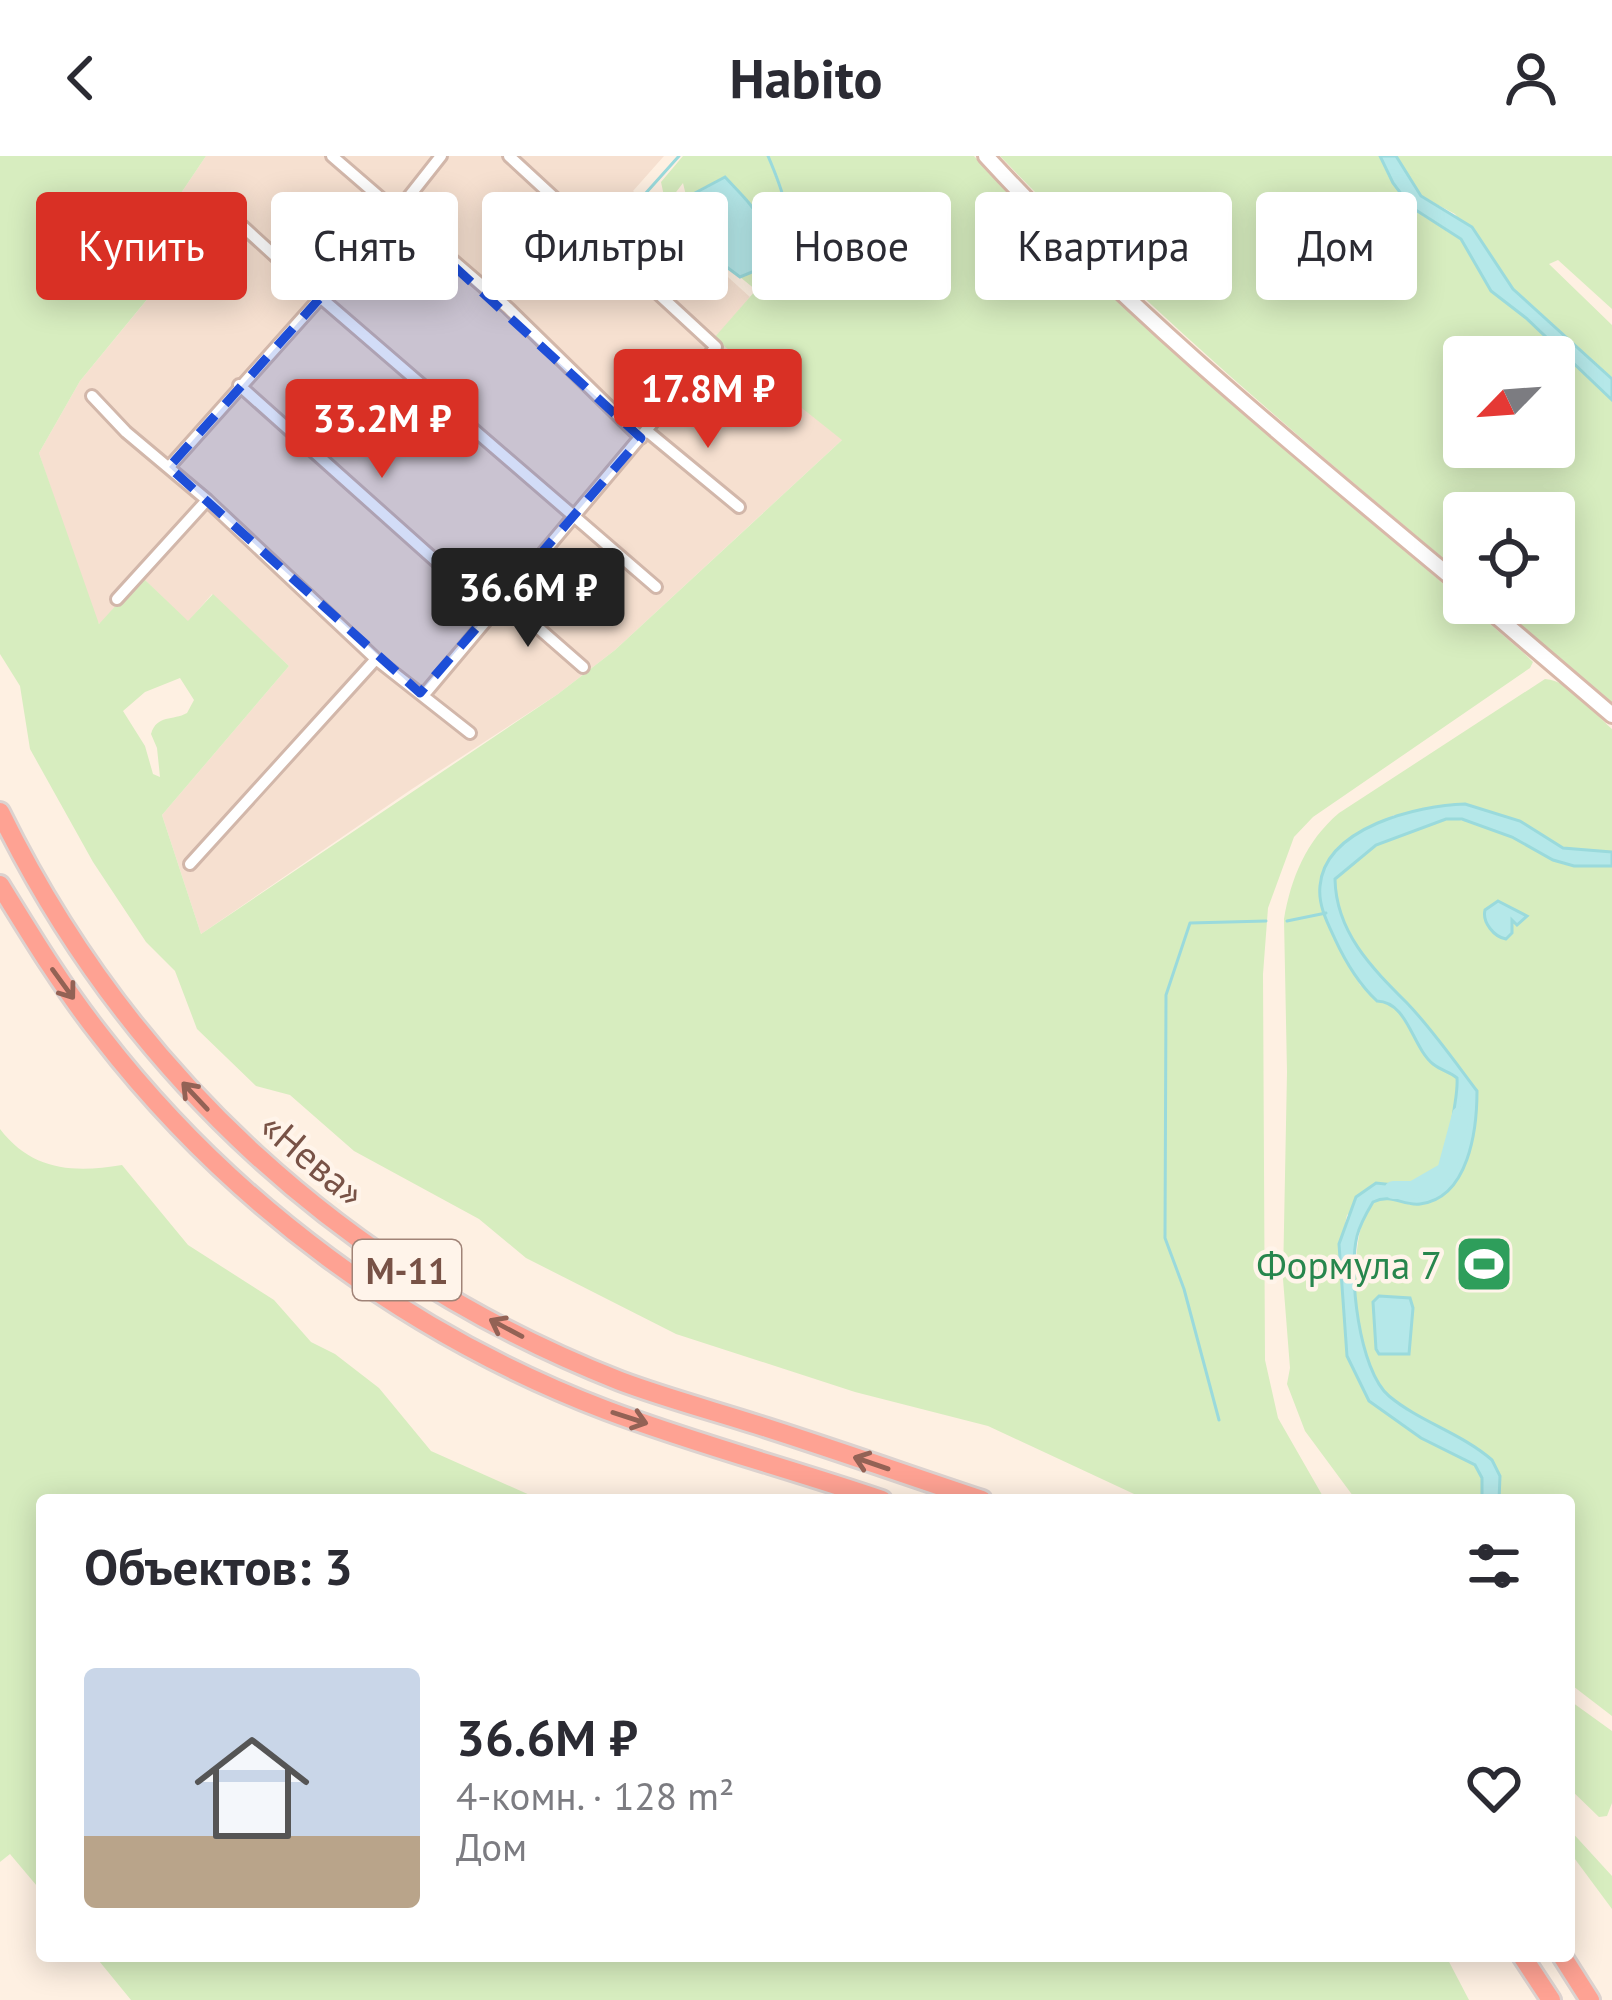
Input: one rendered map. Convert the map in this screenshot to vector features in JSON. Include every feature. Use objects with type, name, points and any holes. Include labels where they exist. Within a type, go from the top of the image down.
[{"type":"highway","name":"«Нева»","points":[[0,812],[75,945],[173,1072],[236,1140],[354,1236],[446,1296],[622,1382],[964,1494]]},
{"type":"highway","name":"«Нева»","points":[[0,885],[47,961],[147,1093],[261,1206],[330,1259],[427,1323],[515,1370],[606,1410],[864,1494]]},
{"type":"highway","points":[[1526,1962],[1551,2000]]},
{"type":"highway","points":[[1566,1962],[1590,2000]]},
{"type":"street","points":[[332,156],[372,192]]},
{"type":"street","points":[[413,192],[441,156]]},
{"type":"street","points":[[420,693],[427,691],[716,347],[509,156]]},
{"type":"street","points":[[986,156],[1191,354],[1443,570]]},
{"type":"street","points":[[247,231],[271,253]]},
{"type":"street","points":[[458,266],[644,435],[739,507]]},
{"type":"street","points":[[169,467],[317,300]]},
{"type":"street","points":[[323,300],[656,587]]},
{"type":"street","points":[[239,385],[493,612]]},
{"type":"street","points":[[92,397],[376,659],[470,734]]},
{"type":"street","points":[[117,599],[207,500]]},
{"type":"street","points":[[504,598],[583,667]]},
{"type":"street","points":[[1506,624],[1612,715]]},
{"type":"street","points":[[190,864],[376,659]]},
{"type":"highlighted area","points":[[396,213],[641,438],[420,693],[169,467]]},
{"type":"shaded area","points":[[206,156],[664,156],[634,192],[482,192],[482,300],[728,300],[728,277],[750,297],[715,338],[843,439],[615,650],[558,694],[201,934],[162,815],[289,666],[212,594],[188,622],[142,577],[100,624],[95,620],[39,453],[80,381],[147,300],[247,300],[247,192],[182,192]]},
{"type":"green space","points":[[0,156],[206,156],[182,192],[36,192],[36,300],[147,300],[80,381],[39,453],[99,624],[142,577],[188,621],[213,594],[289,666],[162,815],[201,934],[558,694],[615,650],[842,440],[714,338],[752,295],[752,300],[951,300],[951,192],[752,192],[752,205],[725,177],[697,192],[685,192],[683,183],[676,192],[663,192],[661,182],[683,156],[974,156],[1010,192],[975,192],[975,300],[1118,300],[1443,584],[1443,624],[1489,624],[1533,662],[1313,817],[1294,837],[1268,908],[1263,974],[1265,1360],[1278,1418],[1322,1494],[1134,1494],[988,1426],[855,1392],[676,1334],[526,1258],[479,1219],[354,1151],[290,1095],[256,1086],[197,1029],[175,971],[146,942],[93,862],[30,749],[20,686],[0,654]],"holes":[[[180,678],[194,700],[187,713],[161,721],[151,734],[160,777],[153,774],[145,746],[123,711],[145,692]]]},
{"type":"green space","points":[[1000,156],[1380,156],[1401,192],[1256,192],[1256,300],[1417,300],[1417,209],[1462,239],[1492,291],[1545,336],[1443,336],[1443,468],[1575,468],[1575,365],[1612,400],[1612,704],[1519,624],[1575,624],[1575,492],[1443,492],[1443,558],[1148,300],[1232,300],[1232,192],[1035,192]]},
{"type":"green space","points":[[1396,156],[1612,156],[1612,309],[1558,260],[1549,264],[1612,325],[1612,379],[1575,345],[1575,336],[1565,336],[1513,289],[1455,214],[1421,196]]},
{"type":"green space","points":[[1545,679],[1573,691],[1612,729],[1612,852],[1563,848],[1520,821],[1394,815],[1347,842],[1320,881],[1321,908],[1360,985],[1395,1007],[1429,1060],[1457,1078],[1451,1149],[1441,1173],[1423,1188],[1396,1183],[1347,1215],[1339,1253],[1347,1356],[1395,1419],[1475,1465],[1482,1478],[1482,1494],[1352,1494],[1305,1431],[1287,1384],[1284,919],[1309,848],[1339,813]]},
{"type":"green space","name":"Формула 7","points":[[1446,819],[1489,828],[1566,862],[1612,866],[1612,1716],[1575,1688],[1575,1494],[1500,1494],[1500,1476],[1492,1460],[1389,1396],[1377,1384],[1363,1348],[1356,1267],[1363,1220],[1381,1198],[1414,1205],[1444,1195],[1462,1169],[1477,1105],[1427,1027],[1358,947],[1342,915],[1335,878],[1376,845]]},
{"type":"green space","points":[[0,1129],[26,1153],[55,1166],[122,1165],[188,1245],[274,1300],[311,1342],[379,1388],[431,1451],[528,1494],[36,1494],[36,1885],[10,1854],[0,1862]]},
{"type":"green space","points":[[1575,1704],[1612,1731],[1612,1803],[1607,1816],[1599,1817],[1575,1794]]},
{"type":"green space","points":[[1575,1836],[1612,1876],[1612,1909],[1575,1859]]},
{"type":"green space","points":[[100,1962],[1449,1962],[1469,2000],[131,2000]]},
{"type":"water","points":[[1380,156],[1396,156],[1421,196],[1472,227],[1513,289],[1565,336],[1545,336],[1491,291],[1461,239],[1417,211],[1417,192],[1400,192]]},
{"type":"water","points":[[725,177],[752,207],[752,272],[740,277],[728,268],[728,192],[697,192]]},
{"type":"water","points":[[1575,345],[1612,379],[1612,400],[1575,365]]},
{"type":"water","points":[[1465,804],[1520,821],[1563,848],[1612,852],[1612,866],[1574,866],[1512,837],[1462,819],[1446,819],[1376,845],[1335,879],[1342,916],[1358,947],[1477,1091],[1472,1142],[1450,1189],[1420,1204],[1373,1202],[1362,1223],[1354,1273],[1363,1344],[1389,1396],[1492,1460],[1500,1476],[1499,1494],[1482,1494],[1482,1478],[1475,1465],[1421,1438],[1369,1401],[1347,1356],[1339,1244],[1356,1197],[1376,1183],[1423,1188],[1441,1173],[1451,1150],[1457,1078],[1433,1064],[1396,1009],[1377,1001],[1358,980],[1329,926],[1320,886],[1338,848],[1356,834],[1424,809]]},
{"type":"water","points":[[1498,901],[1527,916],[1517,925],[1512,920],[1512,933],[1506,939],[1493,932],[1485,919],[1485,910]]},
{"type":"water","points":[[1379,1296],[1410,1298],[1409,1354],[1379,1354],[1376,1349],[1373,1302]]},
{"type":"waterway","points":[[647,192],[679,156]]},
{"type":"waterway","points":[[768,156],[782,192]]},
{"type":"waterway","points":[[1287,921],[1326,913]]},
{"type":"waterway","points":[[1219,1420],[1184,1289],[1165,1238],[1166,995],[1190,923],[1266,921]]},
{"type":"waterway","points":[[1393,1190],[1413,1190],[1446,1171],[1461,1115]]},
{"type":"place","name":"Формула 7","points":[[1484,1264]]}]
